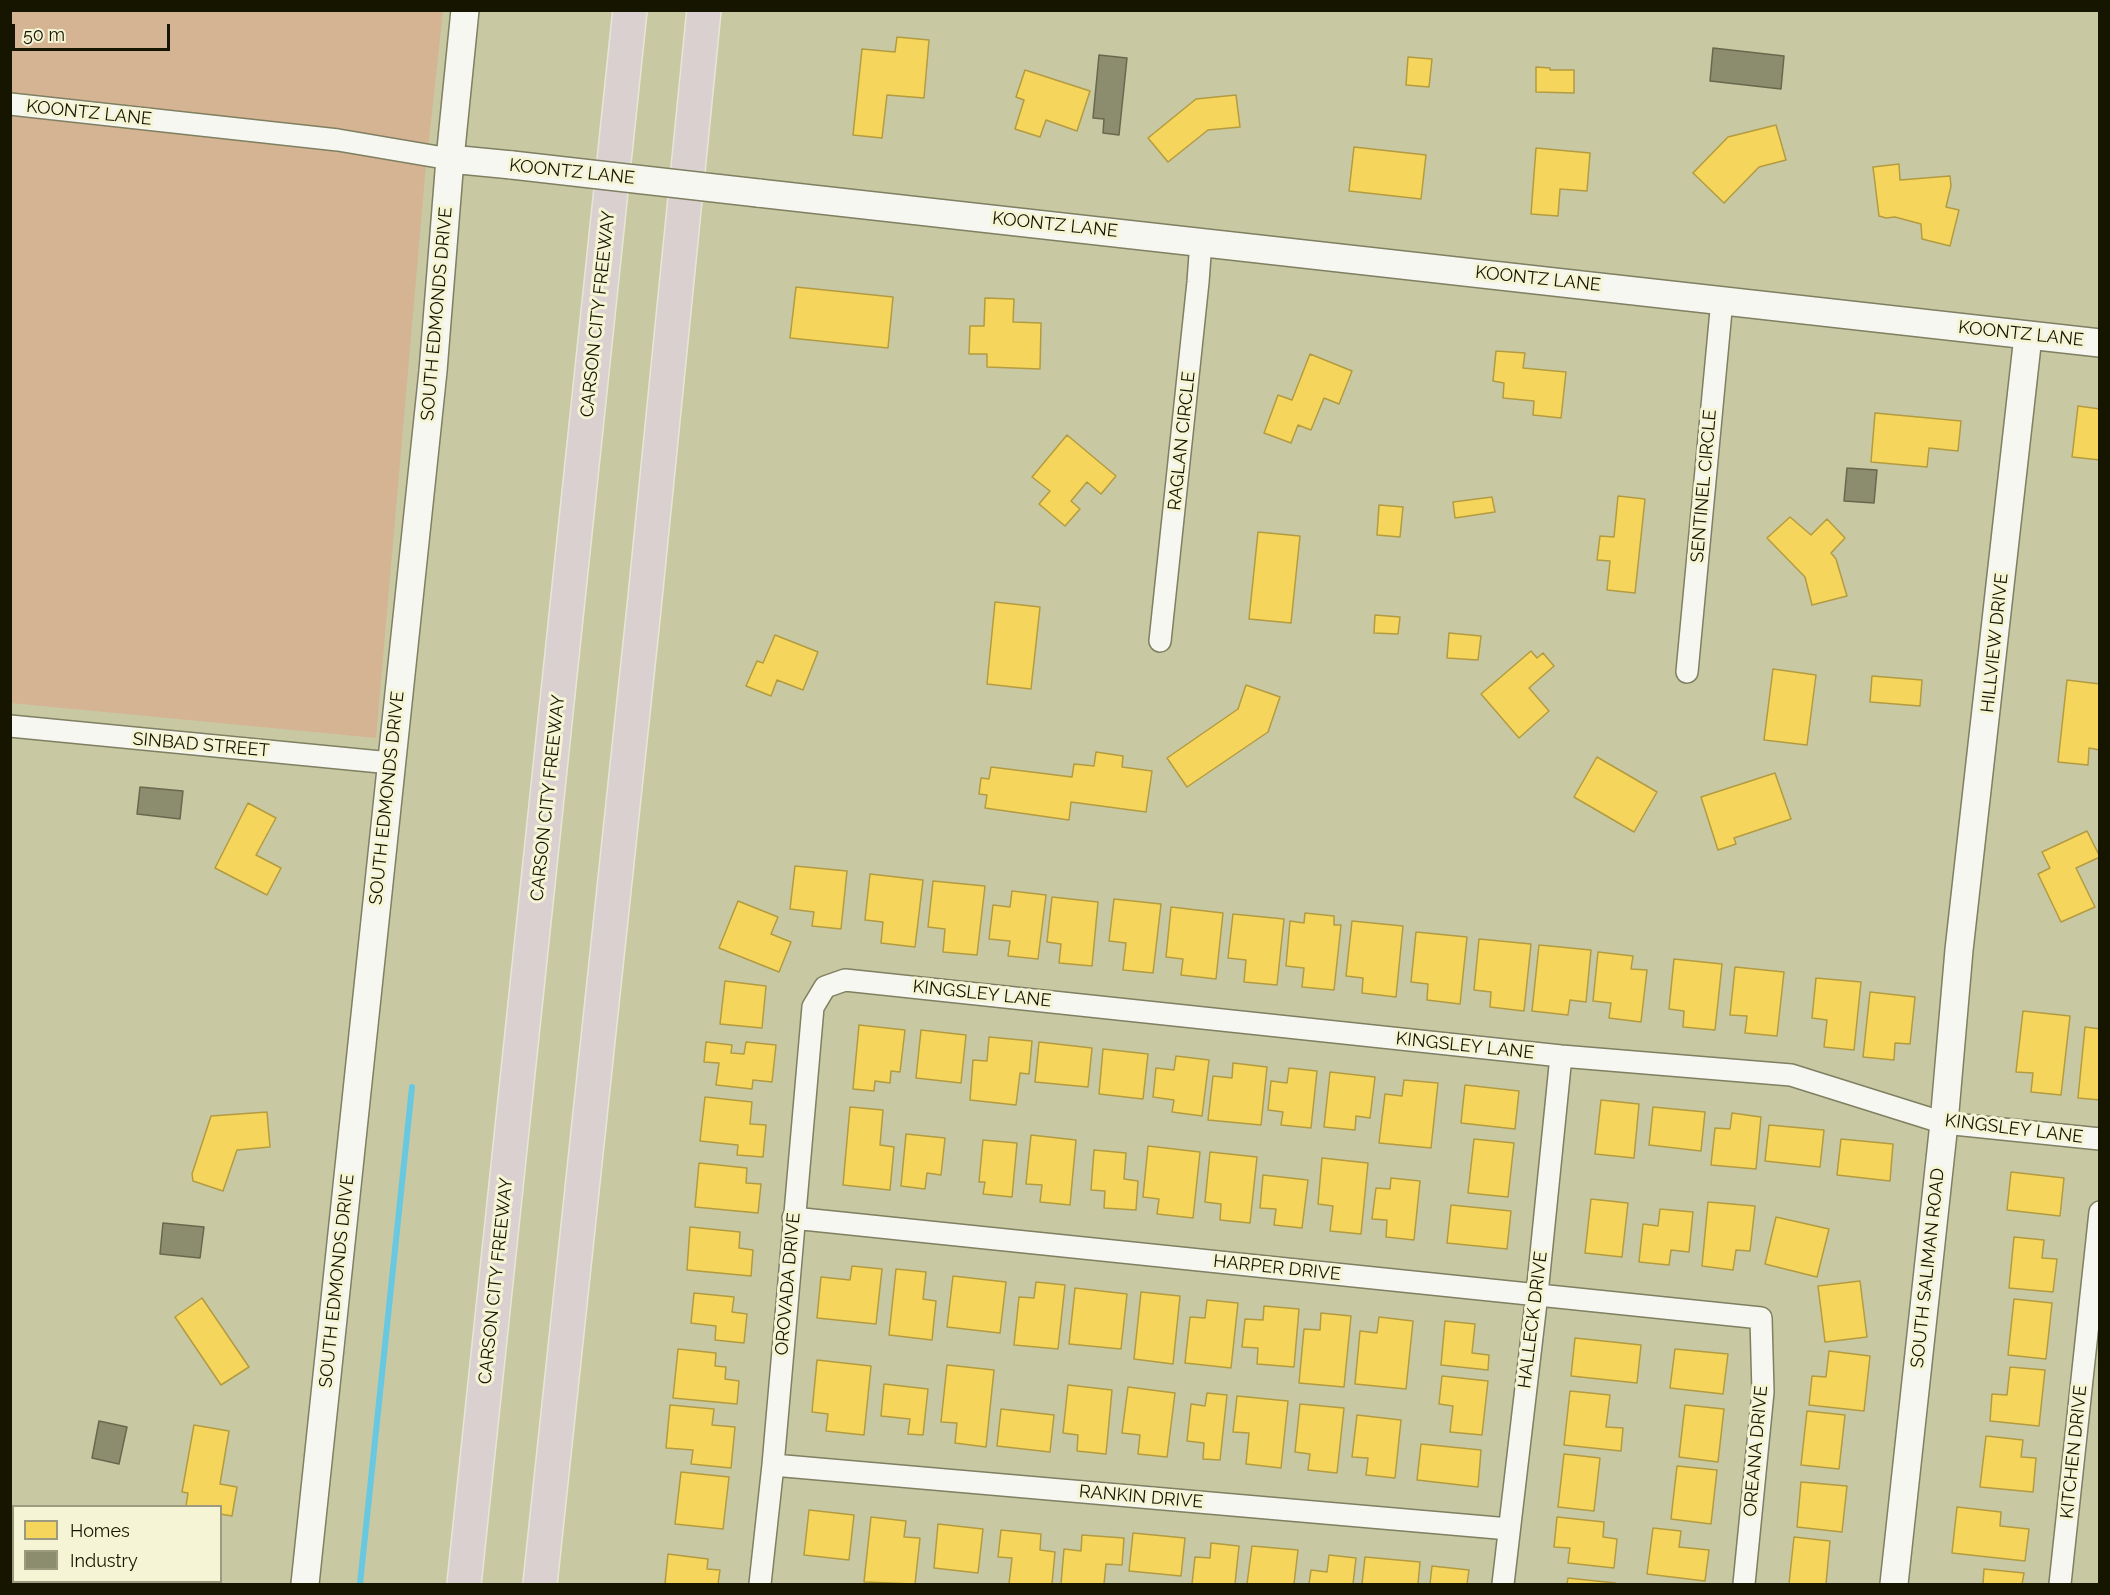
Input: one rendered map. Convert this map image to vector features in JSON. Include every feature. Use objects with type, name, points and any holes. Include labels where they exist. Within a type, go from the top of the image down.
[{"type":"highway","name":"CARSON CITY FREEWAY","points":[[464,1584],[630,10]]},
{"type":"highway","points":[[540,1584],[644,608],[704,10]]},
{"type":"street","name":"SOUTH EDMONDS DRIVE","points":[[305,1584],[433,372],[450,159],[465,10]]},
{"type":"street","name":"KOONTZ LANE","points":[[10,104],[338,140],[450,159],[2100,343]]},
{"type":"street","name":"RAGLAN CIRCLE","points":[[1161,641],[1201,241]]},
{"type":"street","name":"SENTINEL CIRCLE","points":[[1687,672],[1722,300]]},
{"type":"street","name":"HILLVIEW DRIVE","points":[[1959,950],[2028,336]]},
{"type":"street","name":"SINBAD STREET","points":[[10,726],[391,763]]},
{"type":"street","name":"SOUTH SALIMAN ROAD","points":[[1894,1584],[1944,1123],[1959,950]]},
{"type":"street","name":"KINGSLEY LANE","points":[[825,987],[845,980],[1561,1056],[1791,1075],[1944,1123],[2100,1139]]},
{"type":"street","name":"OROVADA DRIVE","points":[[760,1584],[773,1465],[813,1007],[825,987]]},
{"type":"street","name":"HALLECK DRIVE","points":[[1503,1584],[1537,1294],[1561,1056]]},
{"type":"street","name":"KITCHEN DRIVE","points":[[2060,1584],[2100,1212]]},
{"type":"street","name":"HARPER DRIVE","points":[[793,1218],[1761,1318]]},
{"type":"street","name":"OREANA DRIVE","points":[[1744,1584],[1763,1392],[1761,1318]]},
{"type":"street","name":"RANKIN DRIVE","points":[[773,1465],[1509,1529]]},
{"type":"shaded area","points":[[10,11],[443,11],[425,176],[376,738],[11,703]]},
{"type":"building: Homes","points":[[897,37],[929,40],[924,98],[887,95],[882,138],[853,135],[862,49],[895,52]]},
{"type":"building: Homes","points":[[1408,57],[1432,59],[1429,87],[1406,85]]},
{"type":"building: Homes","points":[[1536,67],[1550,68],[1550,70],[1574,70],[1574,93],[1536,92]]},
{"type":"building: Homes","points":[[1025,70],[1090,91],[1077,131],[1046,120],[1040,137],[1015,129],[1024,100],[1016,97]]},
{"type":"building: Homes","points":[[1236,95],[1240,127],[1208,130],[1168,162],[1148,138],[1196,99]]},
{"type":"building: Homes","points":[[1776,125],[1786,160],[1759,167],[1724,203],[1693,173],[1728,137]]},
{"type":"building: Homes","points":[[1354,147],[1426,155],[1421,199],[1349,191]]},
{"type":"building: Homes","points":[[1536,148],[1590,153],[1587,191],[1560,189],[1558,216],[1531,214]]},
{"type":"building: Homes","points":[[1899,164],[1900,180],[1950,176],[1951,186],[1946,207],[1959,210],[1950,246],[1922,239],[1921,224],[1895,217],[1879,216],[1873,167]]},
{"type":"building: Homes","points":[[796,287],[893,297],[888,348],[790,338]]},
{"type":"building: Homes","points":[[985,298],[1014,299],[1013,322],[1041,323],[1040,369],[987,367],[987,354],[969,354],[970,326],[984,326]]},
{"type":"building: Homes","points":[[1496,351],[1525,353],[1523,368],[1566,372],[1561,418],[1533,415],[1534,401],[1503,398],[1504,383],[1493,381]]},
{"type":"building: Homes","points":[[1310,354],[1352,371],[1339,404],[1324,398],[1311,430],[1298,425],[1291,443],[1264,433],[1278,395],[1292,400]]},
{"type":"building: Homes","points":[[2078,406],[2100,409],[2100,460],[2072,457]]},
{"type":"building: Homes","points":[[1875,413],[1961,421],[1958,451],[1929,448],[1927,467],[1871,462]]},
{"type":"building: Homes","points":[[1067,435],[1116,476],[1101,494],[1087,482],[1071,501],[1080,509],[1065,526],[1039,504],[1050,491],[1032,477]]},
{"type":"building: Homes","points":[[1618,496],[1645,499],[1635,593],[1607,590],[1610,561],[1597,560],[1600,536],[1614,537]]},
{"type":"building: Homes","points":[[1492,497],[1495,512],[1455,518],[1453,502]]},
{"type":"building: Homes","points":[[1379,505],[1403,507],[1400,537],[1377,535]]},
{"type":"building: Homes","points":[[1790,517],[1811,535],[1827,519],[1845,538],[1831,553],[1836,559],[1847,596],[1812,605],[1805,577],[1767,538]]},
{"type":"building: Homes","points":[[1258,532],[1300,536],[1291,623],[1249,619]]},
{"type":"building: Homes","points":[[995,602],[1040,607],[1031,689],[987,684]]},
{"type":"building: Homes","points":[[1375,615],[1400,617],[1398,634],[1374,633]]},
{"type":"building: Homes","points":[[1449,633],[1481,636],[1478,660],[1447,658]]},
{"type":"building: Homes","points":[[775,635],[818,652],[803,690],[777,680],[771,696],[746,686],[757,661],[763,663]]},
{"type":"building: Homes","points":[[1531,651],[1537,658],[1543,653],[1554,666],[1529,688],[1549,711],[1519,738],[1481,694]]},
{"type":"building: Homes","points":[[1773,669],[1816,675],[1807,745],[1764,740]]},
{"type":"building: Homes","points":[[1872,676],[1922,680],[1920,706],[1870,702]]},
{"type":"building: Homes","points":[[2067,680],[2100,684],[2100,750],[2089,748],[2088,765],[2058,762]]},
{"type":"building: Homes","points":[[1246,685],[1280,697],[1268,732],[1187,787],[1167,758],[1238,709]]},
{"type":"building: Homes","points":[[1096,752],[1123,756],[1122,767],[1152,771],[1146,812],[1071,802],[1069,820],[985,808],[987,795],[979,794],[981,778],[989,779],[991,767],[1072,777],[1074,764],[1094,766]]},
{"type":"building: Homes","points":[[1597,757],[1657,792],[1634,832],[1574,797]]},
{"type":"building: Homes","points":[[1775,773],[1791,819],[1734,838],[1736,844],[1718,850],[1701,797]]},
{"type":"building: Homes","points":[[248,803],[276,818],[256,855],[281,868],[267,895],[215,868]]},
{"type":"building: Homes","points":[[2087,831],[2100,857],[2076,868],[2095,907],[2061,922],[2038,874],[2050,868],[2042,852]]},
{"type":"building: Homes","points":[[795,866],[847,871],[841,929],[812,926],[814,912],[790,909]]},
{"type":"building: Homes","points":[[870,874],[923,880],[915,947],[881,943],[883,922],[865,920]]},
{"type":"building: Homes","points":[[933,881],[985,886],[977,955],[943,952],[945,929],[928,927]]},
{"type":"building: Homes","points":[[1012,891],[1046,895],[1038,959],[1008,956],[1010,941],[989,939],[993,905],[1010,907]]},
{"type":"building: Homes","points":[[1052,897],[1098,902],[1092,966],[1059,963],[1061,944],[1047,942]]},
{"type":"building: Homes","points":[[1114,899],[1161,904],[1153,973],[1123,970],[1126,943],[1109,941]]},
{"type":"building: Homes","points":[[738,901],[778,917],[771,934],[791,942],[779,972],[719,948]]},
{"type":"building: Homes","points":[[1171,907],[1223,913],[1216,979],[1181,975],[1183,959],[1166,957]]},
{"type":"building: Homes","points":[[1305,913],[1334,916],[1334,925],[1341,925],[1334,990],[1302,987],[1304,968],[1286,966],[1290,921],[1304,923]]},
{"type":"building: Homes","points":[[1233,914],[1284,919],[1277,985],[1244,982],[1246,960],[1228,958]]},
{"type":"building: Homes","points":[[1352,921],[1403,926],[1396,997],[1362,993],[1363,978],[1346,976]]},
{"type":"building: Homes","points":[[1416,932],[1467,937],[1460,1004],[1427,1000],[1428,984],[1411,982]]},
{"type":"building: Homes","points":[[1479,939],[1531,944],[1524,1011],[1490,1007],[1491,992],[1474,990]]},
{"type":"building: Homes","points":[[1539,945],[1591,950],[1586,1002],[1570,1000],[1568,1015],[1532,1011]]},
{"type":"building: Homes","points":[[1598,952],[1633,956],[1631,969],[1647,970],[1641,1022],[1609,1018],[1611,1003],[1593,1001]]},
{"type":"building: Homes","points":[[1674,959],[1722,964],[1715,1030],[1683,1027],[1684,1011],[1669,1009]]},
{"type":"building: Homes","points":[[1735,967],[1784,972],[1777,1036],[1745,1033],[1747,1016],[1730,1015]]},
{"type":"building: Homes","points":[[1816,978],[1861,982],[1854,1050],[1824,1047],[1827,1020],[1812,1018]]},
{"type":"building: Homes","points":[[725,981],[766,986],[762,1028],[720,1024]]},
{"type":"building: Homes","points":[[1870,992],[1915,997],[1910,1044],[1895,1043],[1894,1060],[1863,1057]]},
{"type":"building: Homes","points":[[2023,1011],[2070,1016],[2061,1095],[2031,1092],[2033,1073],[2016,1072]]},
{"type":"building: Homes","points":[[859,1025],[905,1030],[900,1072],[891,1071],[890,1083],[875,1081],[874,1091],[853,1089]]},
{"type":"building: Homes","points":[[2085,1027],[2100,1029],[2100,1100],[2078,1098]]},
{"type":"building: Homes","points":[[921,1030],[966,1035],[961,1083],[916,1078]]},
{"type":"building: Homes","points":[[989,1037],[1032,1041],[1029,1074],[1020,1073],[1016,1105],[970,1100],[973,1060],[987,1061]]},
{"type":"building: Homes","points":[[706,1042],[732,1045],[731,1053],[744,1054],[746,1042],[776,1045],[772,1082],[753,1080],[752,1089],[716,1085],[719,1063],[704,1062]]},
{"type":"building: Homes","points":[[1039,1042],[1092,1048],[1088,1087],[1035,1082]]},
{"type":"building: Homes","points":[[1103,1049],[1148,1054],[1143,1099],[1099,1094]]},
{"type":"building: Homes","points":[[1176,1056],[1209,1060],[1202,1116],[1172,1112],[1174,1100],[1153,1097],[1156,1068],[1174,1070]]},
{"type":"building: Homes","points":[[1233,1063],[1267,1067],[1261,1125],[1208,1120],[1213,1076],[1232,1078]]},
{"type":"building: Homes","points":[[1289,1068],[1317,1071],[1311,1128],[1281,1125],[1283,1112],[1268,1110],[1271,1081],[1287,1083]]},
{"type":"building: Homes","points":[[1330,1072],[1375,1077],[1370,1118],[1356,1116],[1355,1130],[1324,1127]]},
{"type":"building: Homes","points":[[1404,1080],[1438,1083],[1431,1148],[1379,1143],[1385,1094],[1402,1096]]},
{"type":"building: Homes","points":[[1465,1085],[1519,1091],[1515,1129],[1461,1123]]},
{"type":"building: Homes","points":[[705,1097],[752,1102],[750,1124],[766,1125],[763,1157],[737,1155],[738,1145],[700,1141]]},
{"type":"building: Homes","points":[[1601,1100],[1639,1104],[1634,1158],[1595,1154]]},
{"type":"building: Homes","points":[[850,1107],[883,1110],[880,1145],[894,1147],[890,1190],[843,1185]]},
{"type":"building: Homes","points":[[1653,1107],[1705,1112],[1701,1151],[1649,1145]]},
{"type":"building: Homes","points":[[267,1112],[270,1147],[237,1150],[223,1191],[193,1181],[192,1174],[211,1116]]},
{"type":"building: Homes","points":[[1732,1113],[1761,1117],[1756,1169],[1711,1165],[1715,1128],[1730,1129]]},
{"type":"building: Homes","points":[[1769,1125],[1824,1130],[1820,1167],[1765,1161]]},
{"type":"building: Homes","points":[[906,1134],[945,1138],[941,1175],[927,1173],[925,1189],[901,1186]]},
{"type":"building: Homes","points":[[1031,1135],[1076,1140],[1070,1205],[1040,1202],[1042,1185],[1026,1184]]},
{"type":"building: Homes","points":[[1474,1139],[1514,1143],[1508,1197],[1468,1193]]},
{"type":"building: Homes","points":[[1841,1139],[1893,1144],[1890,1181],[1837,1175]]},
{"type":"building: Homes","points":[[983,1140],[1017,1143],[1012,1197],[983,1194],[985,1182],[979,1182]]},
{"type":"building: Homes","points":[[1148,1146],[1200,1152],[1193,1218],[1157,1214],[1159,1199],[1143,1197]]},
{"type":"building: Homes","points":[[1094,1150],[1126,1153],[1124,1179],[1138,1181],[1136,1210],[1104,1208],[1105,1191],[1091,1190]]},
{"type":"building: Homes","points":[[1210,1152],[1257,1157],[1250,1223],[1220,1220],[1221,1204],[1205,1202]]},
{"type":"building: Homes","points":[[1322,1158],[1368,1163],[1361,1234],[1330,1231],[1333,1206],[1318,1204]]},
{"type":"building: Homes","points":[[699,1163],[747,1168],[746,1183],[761,1184],[758,1213],[695,1207]]},
{"type":"building: Homes","points":[[2011,1172],[2064,1178],[2060,1216],[2007,1210]]},
{"type":"building: Homes","points":[[1263,1175],[1308,1180],[1302,1228],[1274,1225],[1276,1209],[1260,1208]]},
{"type":"building: Homes","points":[[1391,1178],[1420,1181],[1414,1240],[1386,1237],[1387,1220],[1372,1219],[1376,1188],[1390,1189]]},
{"type":"building: Homes","points":[[1591,1199],[1628,1203],[1622,1257],[1585,1253]]},
{"type":"building: Homes","points":[[1708,1202],[1755,1206],[1750,1251],[1736,1250],[1733,1270],[1702,1266]]},
{"type":"building: Homes","points":[[1451,1205],[1511,1211],[1507,1249],[1447,1243]]},
{"type":"building: Homes","points":[[1660,1209],[1693,1212],[1689,1252],[1671,1250],[1669,1265],[1639,1262],[1643,1224],[1658,1226]]},
{"type":"building: Homes","points":[[1776,1217],[1829,1229],[1817,1277],[1765,1264]]},
{"type":"building: Homes","points":[[690,1227],[740,1232],[739,1248],[753,1250],[751,1276],[687,1270]]},
{"type":"building: Homes","points":[[2014,1237],[2044,1240],[2042,1258],[2057,1259],[2053,1292],[2009,1288]]},
{"type":"building: Homes","points":[[852,1266],[882,1269],[876,1324],[817,1318],[821,1277],[850,1280]]},
{"type":"building: Homes","points":[[896,1269],[926,1272],[923,1299],[936,1301],[932,1340],[889,1335]]},
{"type":"building: Homes","points":[[953,1276],[1006,1282],[1000,1333],[947,1327]]},
{"type":"building: Homes","points":[[1860,1281],[1867,1337],[1825,1342],[1818,1286]]},
{"type":"building: Homes","points":[[1036,1282],[1065,1285],[1058,1349],[1014,1345],[1019,1297],[1034,1298]]},
{"type":"building: Homes","points":[[1075,1288],[1127,1294],[1121,1349],[1069,1344]]},
{"type":"building: Homes","points":[[1141,1292],[1180,1296],[1173,1364],[1134,1359]]},
{"type":"building: Homes","points":[[694,1293],[734,1297],[732,1312],[747,1314],[744,1343],[715,1340],[716,1326],[691,1323]]},
{"type":"building: Homes","points":[[202,1298],[249,1367],[221,1385],[175,1317]]},
{"type":"building: Homes","points":[[2014,1299],[2052,1303],[2046,1359],[2008,1355]]},
{"type":"building: Homes","points":[[1207,1300],[1238,1303],[1231,1368],[1185,1363],[1190,1317],[1205,1318]]},
{"type":"building: Homes","points":[[1264,1306],[1299,1309],[1294,1367],[1257,1364],[1258,1348],[1242,1347],[1245,1319],[1263,1320]]},
{"type":"building: Homes","points":[[1321,1313],[1351,1316],[1344,1387],[1299,1383],[1304,1329],[1320,1330]]},
{"type":"building: Homes","points":[[1379,1317],[1413,1321],[1406,1389],[1355,1384],[1360,1331],[1377,1333]]},
{"type":"building: Homes","points":[[1445,1321],[1475,1324],[1472,1353],[1489,1355],[1488,1370],[1441,1365]]},
{"type":"building: Homes","points":[[1575,1338],[1641,1345],[1637,1383],[1571,1376]]},
{"type":"building: Homes","points":[[678,1349],[716,1353],[715,1366],[726,1367],[725,1379],[739,1381],[737,1404],[673,1398]]},
{"type":"building: Homes","points":[[1675,1349],[1728,1354],[1723,1394],[1670,1388]]},
{"type":"building: Homes","points":[[1829,1351],[1870,1356],[1864,1411],[1809,1405],[1812,1376],[1826,1377]]},
{"type":"building: Homes","points":[[817,1360],[871,1366],[864,1435],[826,1431],[828,1414],[812,1412]]},
{"type":"building: Homes","points":[[947,1365],[994,1370],[986,1447],[955,1443],[957,1423],[941,1422]]},
{"type":"building: Homes","points":[[2010,1367],[2045,1370],[2039,1426],[1990,1421],[1992,1394],[2007,1395]]},
{"type":"building: Homes","points":[[1442,1376],[1488,1381],[1482,1435],[1450,1432],[1453,1406],[1439,1404]]},
{"type":"building: Homes","points":[[884,1384],[928,1389],[923,1435],[908,1434],[910,1419],[881,1416]]},
{"type":"building: Homes","points":[[1068,1385],[1112,1390],[1106,1454],[1077,1451],[1078,1435],[1063,1433]]},
{"type":"building: Homes","points":[[1128,1387],[1175,1393],[1167,1457],[1138,1454],[1140,1435],[1122,1433]]},
{"type":"building: Homes","points":[[1570,1391],[1610,1395],[1606,1427],[1623,1428],[1621,1451],[1564,1445]]},
{"type":"building: Homes","points":[[1207,1393],[1227,1395],[1220,1460],[1203,1459],[1204,1443],[1187,1441],[1191,1404],[1205,1406]]},
{"type":"building: Homes","points":[[1237,1396],[1288,1401],[1281,1468],[1246,1464],[1249,1433],[1233,1432]]},
{"type":"building: Homes","points":[[1300,1404],[1344,1408],[1337,1473],[1308,1470],[1310,1454],[1295,1452]]},
{"type":"building: Homes","points":[[670,1405],[714,1409],[712,1425],[735,1427],[731,1468],[691,1464],[693,1450],[666,1448]]},
{"type":"building: Homes","points":[[1685,1405],[1724,1409],[1718,1462],[1679,1457]]},
{"type":"building: Homes","points":[[1001,1409],[1054,1415],[1050,1452],[997,1446]]},
{"type":"building: Homes","points":[[1807,1411],[1845,1415],[1839,1469],[1801,1465]]},
{"type":"building: Homes","points":[[1357,1415],[1401,1420],[1395,1478],[1366,1475],[1368,1458],[1352,1457]]},
{"type":"building: Homes","points":[[194,1425],[229,1431],[220,1484],[237,1487],[232,1516],[222,1514],[222,1505],[186,1505],[188,1493],[182,1492]]},
{"type":"building: Homes","points":[[1986,1436],[2023,1440],[2021,1457],[2036,1458],[2033,1492],[1980,1487]]},
{"type":"building: Homes","points":[[1421,1444],[1481,1450],[1478,1487],[1417,1480]]},
{"type":"building: Homes","points":[[1564,1454],[1600,1458],[1594,1511],[1558,1507]]},
{"type":"building: Homes","points":[[1677,1466],[1717,1470],[1711,1524],[1671,1519]]},
{"type":"building: Homes","points":[[681,1472],[729,1477],[723,1529],[675,1524]]},
{"type":"building: Homes","points":[[1801,1482],[1847,1486],[1842,1532],[1797,1527]]},
{"type":"building: Homes","points":[[1957,1507],[2001,1512],[2000,1526],[2029,1529],[2025,1561],[1952,1553]]},
{"type":"building: Homes","points":[[809,1510],[854,1515],[849,1560],[804,1555]]},
{"type":"building: Homes","points":[[871,1517],[906,1521],[904,1537],[920,1538],[915,1584],[864,1582]]},
{"type":"building: Homes","points":[[1557,1517],[1604,1522],[1603,1537],[1617,1539],[1614,1568],[1568,1563],[1570,1548],[1554,1547]]},
{"type":"building: Homes","points":[[938,1524],[983,1529],[978,1573],[934,1568]]},
{"type":"building: Homes","points":[[1653,1528],[1681,1531],[1679,1547],[1709,1550],[1705,1581],[1647,1574]]},
{"type":"building: Homes","points":[[1001,1530],[1041,1534],[1040,1550],[1055,1552],[1052,1584],[1009,1584],[1012,1558],[998,1557]]},
{"type":"building: Homes","points":[[1133,1533],[1185,1538],[1181,1576],[1129,1571]]},
{"type":"building: Homes","points":[[1082,1535],[1124,1538],[1122,1565],[1106,1564],[1104,1584],[1061,1584],[1064,1549],[1081,1551]]},
{"type":"building: Homes","points":[[1794,1537],[1830,1541],[1826,1584],[1789,1584]]},
{"type":"building: Homes","points":[[1211,1543],[1239,1546],[1235,1584],[1192,1584],[1195,1557],[1210,1558]]},
{"type":"building: Homes","points":[[1252,1546],[1298,1550],[1294,1584],[1247,1584]]},
{"type":"building: Homes","points":[[668,1554],[708,1559],[707,1569],[720,1570],[718,1584],[665,1584]]},
{"type":"building: Homes","points":[[1329,1555],[1356,1558],[1353,1584],[1309,1584],[1311,1570],[1327,1572]]},
{"type":"building: Homes","points":[[1365,1557],[1420,1562],[1418,1584],[1362,1584]]},
{"type":"building: Homes","points":[[1432,1566],[1469,1570],[1467,1584],[1430,1584]]},
{"type":"building: Homes","points":[[1984,1569],[2024,1573],[2022,1584],[1983,1584]]},
{"type":"building: Homes","points":[[1568,1578],[1615,1583],[1615,1584],[1567,1584]]},
{"type":"building: Industry","points":[[1713,48],[1784,56],[1781,89],[1710,81]]},
{"type":"building: Industry","points":[[1099,55],[1127,58],[1119,135],[1103,133],[1104,119],[1093,118]]},
{"type":"building: Industry","points":[[1847,468],[1877,470],[1874,503],[1844,501]]},
{"type":"building: Industry","points":[[140,787],[183,791],[180,819],[137,814]]},
{"type":"building: Industry","points":[[163,1223],[204,1227],[200,1258],[160,1254]]},
{"type":"building: Industry","points":[[99,1421],[127,1427],[119,1464],[92,1458]]},
{"type":"waterway","points":[[360,1584],[412,1087]]}]
